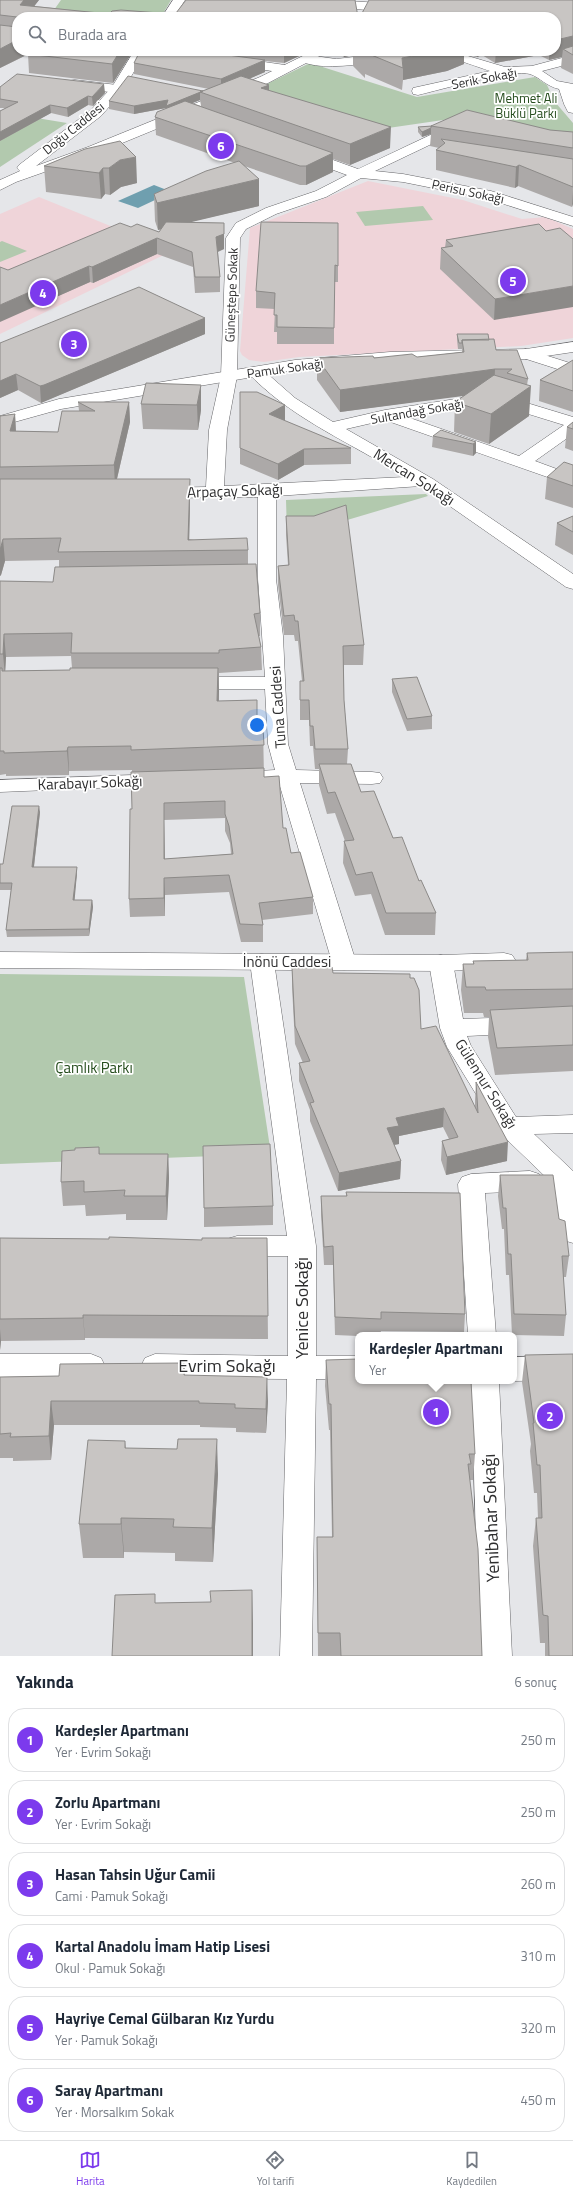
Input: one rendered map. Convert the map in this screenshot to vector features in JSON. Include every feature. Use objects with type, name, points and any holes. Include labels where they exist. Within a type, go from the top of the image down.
[{"type":"street","points":[[171,12],[179,0]]},
{"type":"street","points":[[284,0],[365,2],[406,10],[403,12]]},
{"type":"street","name":"Doğu Caddesi","points":[[6,183],[50,146],[96,113],[120,83],[137,56]]},
{"type":"street","points":[[6,183],[93,150],[223,96],[313,56]]},
{"type":"street","points":[[307,59],[336,63],[397,56]]},
{"type":"street","points":[[455,56],[506,71]]},
{"type":"street","name":"Serik Sokağı","points":[[418,91],[506,71],[532,70],[573,59]]},
{"type":"street","points":[[225,61],[285,69]]},
{"type":"street","points":[[532,70],[554,84],[569,87],[570,104],[573,109]]},
{"type":"street","points":[[64,82],[120,83],[139,81]]},
{"type":"street","points":[[201,92],[223,96]]},
{"type":"street","points":[[184,112],[206,120]]},
{"type":"street","name":"Güneştepe Sokak","points":[[215,492],[218,430],[229,376],[233,238],[241,226],[271,211],[321,194],[461,124]]},
{"type":"street","points":[[50,146],[46,154],[49,158],[58,162]]},
{"type":"street","points":[[410,149],[433,152]]},
{"type":"street","name":"Perisu Sokağı","points":[[293,151],[359,174],[403,178],[491,195],[533,207],[573,222]]},
{"type":"street","name":"Pamuk Sokağı","points":[[0,421],[59,404],[295,365],[390,356],[526,354],[573,347]]},
{"type":"street","points":[[526,354],[573,369]]},
{"type":"street","name":"Mercan Sokağı","points":[[256,372],[271,389],[330,428],[423,481],[529,551],[573,583]]},
{"type":"street","points":[[224,401],[249,395],[285,398]]},
{"type":"street","name":"Sultandağ Sokağı","points":[[330,428],[385,415],[494,398],[573,422]]},
{"type":"street","points":[[385,415],[573,480]]},
{"type":"street","points":[[521,463],[573,426]]},
{"type":"street","name":"Arpaçay Sokağı","points":[[143,493],[267,491],[423,481]]},
{"type":"street","name":"Tuna Caddesi","points":[[267,491],[259,580],[276,683],[278,744],[344,962]]},
{"type":"street","points":[[173,683],[276,683]]},
{"type":"street","points":[[218,778],[288,776],[372,778]]},
{"type":"street","name":"Karabayır Sokağı","points":[[0,786],[179,780]]},
{"type":"street","name":"İnönü Caddesi","points":[[0,960],[441,963],[528,961]]},
{"type":"street","name":"Yenice Sokağı","points":[[262,962],[302,1246],[302,1367],[296,1656]]},
{"type":"street","name":"Gülennur Sokağı","points":[[441,963],[452,1028],[460,1047],[510,1126],[566,1180]]},
{"type":"street","points":[[452,1028],[573,1022]]},
{"type":"street","points":[[510,1126],[573,1124]]},
{"type":"street","points":[[482,1332],[471,1184],[566,1180],[573,1233]]},
{"type":"street","points":[[215,1246],[302,1246]]},
{"type":"street","name":"Evrim Sokağı","points":[[0,1366],[355,1368]]},
{"type":"street","points":[[517,1369],[573,1368]]},
{"type":"street","name":"Yenibahar Sokağı","points":[[485,1384],[496,1656]]},
{"type":"shaded area","points":[[368,181],[463,200],[522,219],[546,217],[573,229],[573,338],[521,346],[299,357],[264,362],[249,360],[242,355],[240,351],[250,228]]},
{"type":"shaded area","points":[[39,197],[172,251],[0,334],[0,214]]},
{"type":"green space","points":[[61,0],[171,0],[164,12],[53,12]]},
{"type":"green space","name":"Mehmet Ali Büklü Parkı","points":[[310,63],[417,97],[535,77],[547,85],[555,102],[573,123],[573,146],[450,119],[347,134],[246,94]]},
{"type":"green space","points":[[0,112],[67,123],[0,167]]},
{"type":"green space","points":[[423,206],[433,220],[365,226],[356,212]]},
{"type":"green space","points":[[2,241],[27,251],[0,262],[0,242]]},
{"type":"green space","points":[[426,494],[428,496],[327,526],[287,533],[286,500]]},
{"type":"green space","name":"Çamlık Parkı","points":[[0,974],[244,977],[271,1154],[0,1164]]},
{"type":"water","points":[[154,185],[172,192],[138,208],[118,201]]},
{"type":"building","points":[[0,0],[24,0],[20,5],[89,12],[12,12],[12,16],[0,15]]},
{"type":"building","points":[[186,0],[355,0],[357,12],[177,12]]},
{"type":"building","points":[[369,0],[573,0],[573,36],[561,39],[561,12],[363,12]]},
{"type":"building","points":[[121,10],[146,12],[111,12]]},
{"type":"building","points":[[0,25],[12,26],[12,43],[0,49]]},
{"type":"building","points":[[573,46],[573,55],[563,49]]},
{"type":"building","points":[[45,56],[117,56],[112,64]]},
{"type":"building","points":[[138,56],[235,56],[265,60],[221,79],[134,63]]},
{"type":"building","points":[[374,56],[413,56],[402,58],[403,68]]},
{"type":"building","points":[[17,74],[104,84],[92,97],[88,96],[67,108],[50,105],[0,132],[0,111],[18,102],[0,99],[0,87]]},
{"type":"building","points":[[128,76],[203,91],[166,106],[168,100],[134,106],[109,101]]},
{"type":"building","points":[[241,76],[269,85],[261,88],[391,127],[350,144],[200,92]]},
{"type":"building","points":[[185,101],[333,153],[306,166],[300,166],[155,117],[157,112]]},
{"type":"building","points":[[467,110],[550,130],[573,132],[573,148],[431,126]]},
{"type":"building","points":[[431,126],[431,128],[422,132],[418,127]]},
{"type":"building","points":[[441,139],[573,159],[573,187],[519,165],[516,167],[436,150],[445,143]]},
{"type":"building","points":[[120,141],[136,157],[120,160],[109,168],[103,168],[99,173],[44,166],[85,149]]},
{"type":"building","points":[[239,161],[259,179],[157,203],[154,194],[206,171]]},
{"type":"building","points":[[166,222],[224,223],[224,234],[216,237],[220,277],[195,277],[192,252],[157,238],[0,305],[0,267],[8,270],[120,223],[131,227],[137,224],[159,232]]},
{"type":"building","points":[[261,222],[338,223],[338,266],[335,265],[334,328],[277,327],[277,315],[274,315],[275,293],[256,291]]},
{"type":"building","points":[[539,224],[546,231],[560,228],[573,239],[573,286],[495,299],[441,248],[453,246],[446,240]]},
{"type":"building","points":[[139,287],[205,318],[44,385],[40,386],[16,374],[0,381],[0,343]]},
{"type":"building","points":[[457,334],[488,334],[489,340],[462,340],[462,343],[459,343]]},
{"type":"building","points":[[494,339],[496,350],[517,350],[528,379],[507,373],[512,369],[495,369],[340,390],[317,358],[373,356],[374,358],[412,354],[417,357],[464,352],[462,340]]},
{"type":"building","points":[[573,360],[573,391],[540,380]]},
{"type":"building","points":[[494,375],[531,386],[491,414],[455,402]]},
{"type":"building","points":[[146,383],[201,385],[197,405],[141,404]]},
{"type":"building","points":[[240,392],[257,392],[285,405],[269,414],[351,448],[304,449],[278,464],[240,448]]},
{"type":"building","points":[[78,402],[129,402],[114,465],[0,467],[0,416],[15,414],[10,431],[58,432],[62,411],[95,411]]},
{"type":"building","points":[[573,422],[573,429],[567,427]]},
{"type":"building","points":[[441,430],[476,442],[473,444],[433,436]]},
{"type":"building","points":[[564,462],[573,465],[573,486],[547,477]]},
{"type":"building","points":[[0,479],[190,479],[188,540],[247,538],[248,550],[58,552],[61,538],[3,539],[0,550]]},
{"type":"building","points":[[346,505],[364,645],[343,646],[344,700],[348,749],[315,749],[313,726],[310,726],[309,700],[300,700],[300,681],[304,681],[298,621],[295,621],[294,615],[284,616],[278,566],[289,565],[286,516],[314,516]]},
{"type":"building","points":[[573,516],[573,532],[557,523]]},
{"type":"building","points":[[256,564],[260,613],[254,614],[261,647],[219,650],[219,653],[71,653],[72,633],[4,634],[3,654],[0,654],[0,581],[53,582],[55,567]]},
{"type":"building","points":[[0,668],[2,668],[2,671],[70,670],[70,668],[218,668],[217,701],[257,700],[257,727],[263,727],[264,745],[131,750],[131,746],[68,747],[67,751],[4,753],[4,751],[0,751]]},
{"type":"building","points":[[417,677],[432,716],[407,719],[392,679]]},
{"type":"building","points":[[319,764],[351,764],[361,792],[374,791],[393,838],[402,837],[419,881],[421,880],[436,913],[386,913],[372,872],[356,875],[344,841],[354,840],[335,792],[328,793]]},
{"type":"building","points":[[264,768],[264,777],[279,776],[283,828],[286,828],[291,853],[300,852],[313,897],[259,903],[263,925],[240,924],[229,875],[164,878],[164,898],[129,899],[130,809],[132,809],[131,772]],"holes":[[[225,801],[225,814],[229,826],[233,854],[164,859],[164,803]]]},
{"type":"building","points":[[12,806],[39,806],[32,867],[77,867],[73,900],[92,900],[89,929],[6,930],[12,883],[0,883],[0,864],[3,864]]},
{"type":"building","points":[[573,952],[573,989],[486,990],[485,987],[466,987],[463,964],[474,964],[473,961],[528,960],[527,953]]},
{"type":"building","points":[[332,967],[333,973],[410,974],[410,978],[414,978],[419,990],[421,1029],[436,1026],[478,1113],[476,1082],[508,1142],[447,1157],[442,1141],[458,1137],[444,1108],[396,1118],[399,1126],[387,1128],[401,1161],[339,1173],[310,1103],[314,1102],[299,1063],[310,1061],[295,1026],[292,968]]},
{"type":"building","points":[[573,1006],[573,1045],[497,1048],[490,1010]]},
{"type":"building","points":[[270,1144],[273,1206],[204,1208],[203,1146]]},
{"type":"building","points":[[99,1147],[99,1154],[168,1154],[166,1196],[124,1196],[125,1190],[84,1192],[84,1181],[61,1182],[62,1151],[75,1150],[75,1148]]},
{"type":"building","points":[[500,1175],[553,1175],[559,1219],[565,1221],[569,1256],[562,1256],[566,1315],[514,1314],[511,1254],[508,1254],[506,1208],[503,1208]]},
{"type":"building","points":[[346,1192],[460,1193],[465,1314],[381,1312],[381,1319],[335,1317],[333,1246],[324,1247],[321,1196],[347,1196]]},
{"type":"building","points":[[109,1237],[202,1240],[202,1238],[267,1238],[268,1316],[83,1315],[83,1318],[0,1319],[0,1238],[109,1239]]},
{"type":"building","points":[[573,1354],[573,1656],[549,1656],[548,1616],[543,1615],[536,1518],[542,1518],[540,1465],[537,1465],[534,1423],[525,1355]]},
{"type":"building","points":[[355,1359],[355,1384],[471,1384],[475,1454],[469,1454],[471,1464],[468,1464],[478,1549],[482,1656],[341,1656],[340,1633],[318,1633],[317,1537],[333,1537],[331,1404],[329,1404],[326,1360]]},
{"type":"building","points":[[184,1363],[184,1375],[267,1377],[266,1409],[235,1408],[235,1404],[199,1403],[199,1401],[51,1401],[49,1436],[10,1437],[11,1433],[0,1434],[0,1377],[59,1376],[60,1364]]},
{"type":"building","points":[[178,1439],[217,1439],[212,1528],[173,1527],[174,1519],[121,1518],[121,1524],[79,1524],[88,1440],[125,1441],[125,1448],[177,1449]]},
{"type":"building","points":[[252,1590],[252,1656],[112,1656],[115,1595],[155,1594],[155,1603],[211,1602],[210,1591]]},
{"type":"place","name":"Saray Apartmanı","points":[[221,146]]},
{"type":"place","name":"Hayriye Cemal Gülbaran Kız Yurdu","points":[[513,281]]},
{"type":"place","name":"Kartal Anadolu İmam Hatip Lisesi","points":[[43,293]]},
{"type":"place","name":"Hasan Tahsin Uğur Camii","points":[[74,344]]},
{"type":"place","name":"Kardeşler Apartmanı","points":[[436,1412]]},
{"type":"place","name":"Zorlu Apartmanı","points":[[550,1416]]}]
